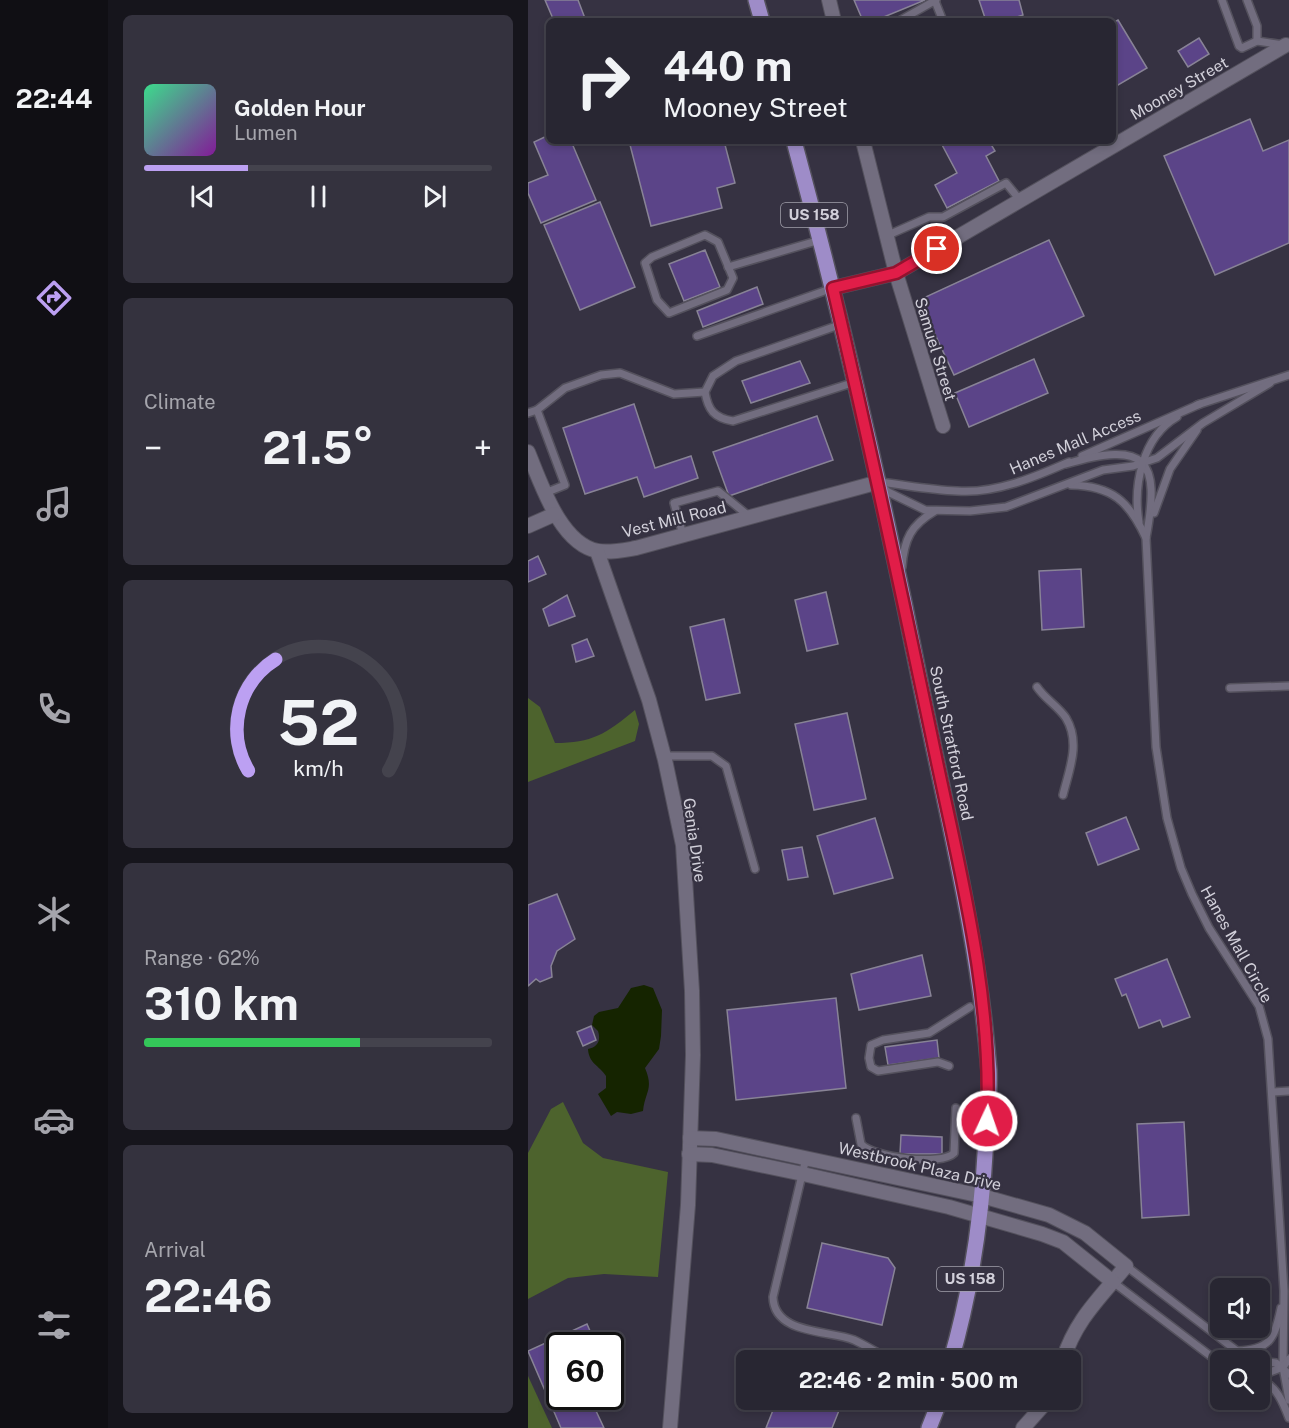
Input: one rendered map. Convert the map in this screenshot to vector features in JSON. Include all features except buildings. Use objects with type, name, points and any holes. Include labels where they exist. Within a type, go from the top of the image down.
[{"type":"main road","points":[[756,0],[761,18]]},
{"type":"main road","name":"South Stratford Road","points":[[795,144],[842,324],[879,482],[977,957],[989,1074],[982,1196],[965,1314],[954,1350]]},
{"type":"main road","points":[[929,1428],[936,1410]]},
{"type":"street","points":[[829,0],[833,18]]},
{"type":"street","name":"Mooney Street","points":[[833,288],[896,273],[1286,45]]},
{"type":"street","name":"Samuel Street","points":[[864,144],[896,273],[944,426]]},
{"type":"street","points":[[528,452],[555,514],[571,534],[597,551]]},
{"type":"street","name":"Vest Mill Road","points":[[597,551],[636,548],[879,482]]},
{"type":"street","points":[[528,526],[555,514]]},
{"type":"street","name":"Genia Drive","points":[[597,551],[649,700],[664,756],[683,845],[692,991],[690,1146]]},
{"type":"street","name":"Westbrook Plaza Drive","points":[[690,1146],[716,1139],[982,1196],[1062,1220],[1085,1233],[1126,1266]]},
{"type":"street","points":[[670,1428],[674,1399],[690,1146]]},
{"type":"street","name":"Westbrook Plaza Drive","points":[[690,1146],[712,1155],[980,1216],[1042,1234],[1063,1242],[1113,1282]]},
{"type":"street","points":[[1066,1350],[1070,1337],[1086,1312],[1126,1266]]},
{"type":"street","points":[[1023,1428],[1039,1410]]},
{"type":"lane","points":[[1222,0],[1239,46],[1242,48],[1257,41],[1286,45]]},
{"type":"lane","points":[[1247,0],[1257,26],[1257,41]]},
{"type":"lane","points":[[905,18],[936,1],[942,18]]},
{"type":"lane","points":[[886,236],[929,217],[943,217],[1006,183],[1020,200]]},
{"type":"lane","points":[[705,235],[718,242],[728,267],[733,278],[727,290],[669,313],[657,300],[645,263],[652,257],[705,235]]},
{"type":"lane","points":[[728,267],[820,240]]},
{"type":"lane","points":[[697,336],[833,288]]},
{"type":"lane","points":[[842,324],[736,362],[713,376],[705,392],[708,408],[720,419],[733,421],[855,382]]},
{"type":"lane","points":[[528,413],[537,410],[565,388],[602,375],[620,373],[674,394],[705,392]]},
{"type":"lane","name":"Hanes Mall Circle","points":[[1138,522],[1139,472],[1148,451],[1172,420],[1200,404],[1289,375]]},
{"type":"lane","name":"Hanes Mall Circle","points":[[1143,464],[1157,458],[1203,423],[1270,383]]},
{"type":"lane","name":"Hanes Mall Access","points":[[879,482],[958,492],[998,488],[1066,464],[1200,404]]},
{"type":"lane","points":[[537,410],[565,485],[545,493]]},
{"type":"lane","name":"Hanes Mall Circle","points":[[1146,538],[1167,476],[1203,423]]},
{"type":"lane","points":[[1066,464],[1089,457],[1115,455],[1136,458],[1143,464]]},
{"type":"lane","points":[[879,482],[888,492],[925,510],[970,511],[1006,507],[1103,470],[1143,464]]},
{"type":"lane","name":"Hanes Mall Circle","points":[[1143,464],[1150,471],[1153,494],[1146,538],[1156,747],[1167,818],[1181,868],[1192,894],[1209,928],[1259,1006],[1268,1039],[1284,1291],[1283,1367],[1289,1400]]},
{"type":"lane","name":"Hanes Mall Circle","points":[[1069,484],[1094,485],[1111,491],[1138,522],[1146,538]]},
{"type":"lane","points":[[683,535],[674,503],[718,490],[750,517]]},
{"type":"lane","points":[[901,582],[903,552],[911,532],[919,521],[936,510]]},
{"type":"lane","points":[[1230,688],[1289,686]]},
{"type":"lane","points":[[1037,687],[1065,717],[1071,730],[1075,747],[1063,795]]},
{"type":"lane","points":[[664,756],[712,756],[726,766],[755,869]]},
{"type":"lane","points":[[949,1066],[938,1062],[878,1071],[872,1067],[869,1058],[871,1045],[883,1040],[929,1033],[970,1007]]},
{"type":"lane","points":[[1273,1092],[1289,1090]]},
{"type":"lane","points":[[856,1118],[861,1144],[872,1152],[892,1157],[946,1159],[954,1153],[956,1108]]},
{"type":"lane","points":[[806,1158],[773,1297],[775,1308],[782,1318],[807,1331],[852,1340],[872,1350]]},
{"type":"lane","points":[[1126,1266],[1236,1350]]},
{"type":"lane","points":[[1113,1282],[1210,1356]]},
{"type":"lane","points":[[1284,1291],[1289,1310]]},
{"type":"lane","points":[[1245,1350],[1260,1348],[1270,1341],[1277,1329],[1284,1291]]},
{"type":"lane","points":[[1270,1373],[1283,1367],[1289,1359]]},
{"type":"lane","points":[[1270,1362],[1283,1367],[1289,1374]]},
{"type":"lane","points":[[1270,1385],[1278,1393],[1289,1418]]},
{"type":"shaded area","points":[[528,698],[540,707],[555,743],[568,743],[598,736],[635,710],[639,724],[635,741],[528,782]]},
{"type":"shaded area","points":[[644,985],[653,988],[662,1010],[659,1049],[645,1068],[649,1086],[643,1111],[631,1114],[617,1112],[611,1116],[598,1094],[606,1088],[606,1076],[592,1061],[588,1049],[594,1047],[599,1040],[598,1031],[592,1025],[594,1016],[599,1012],[618,1008],[631,988]]},
{"type":"shaded area","points":[[563,1102],[583,1143],[603,1158],[668,1172],[658,1277],[604,1274],[568,1278],[528,1299],[528,1153],[551,1109]]},
{"type":"shaded area","points":[[528,1376],[552,1428],[528,1428]]},
{"type":"route","points":[[937,249],[896,273],[833,288],[901,582],[977,957],[989,1074],[987,1121]]}]
